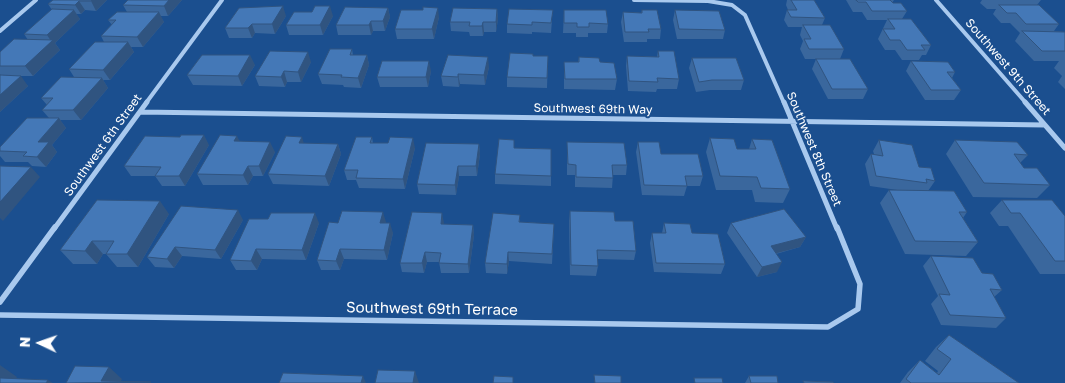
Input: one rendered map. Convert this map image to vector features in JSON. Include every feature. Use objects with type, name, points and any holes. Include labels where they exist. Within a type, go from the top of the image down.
[{"type":"street","points":[[0,31],[36,0]]},
{"type":"street","name":"Southwest 6th Street","points":[[0,302],[222,0]]},
{"type":"street","name":"Southwest 8th Street","points":[[634,0],[708,1],[732,6],[744,15],[793,122],[860,284],[858,309]]},
{"type":"street","name":"Southwest 9th Street","points":[[936,0],[1065,148]]},
{"type":"street","name":"Southwest 69th Way","points":[[140,112],[1045,125]]},
{"type":"street","name":"Southwest 69th Terrace","points":[[0,315],[828,327],[858,309]]},
{"type":"building","points":[[53,0],[92,0],[79,1],[75,5],[48,4]]},
{"type":"building","points":[[128,0],[169,0],[164,6],[123,5]]},
{"type":"building","points":[[791,0],[814,0],[825,18],[791,17],[787,10],[797,10]]},
{"type":"building","points":[[856,0],[890,0],[893,3],[901,3],[907,11],[872,11],[866,2],[858,2]]},
{"type":"building","points":[[999,5],[1039,5],[1059,24],[1026,24],[1016,13],[1007,13]]},
{"type":"building","points":[[283,6],[272,24],[252,24],[248,28],[225,28],[239,8]]},
{"type":"building","points":[[315,6],[330,6],[320,25],[286,25],[294,12],[312,12]]},
{"type":"building","points":[[345,7],[388,8],[383,21],[371,21],[369,25],[336,25]]},
{"type":"building","points":[[423,7],[438,8],[432,29],[395,29],[401,10],[423,10]]},
{"type":"building","points":[[453,8],[497,9],[496,22],[483,22],[482,26],[469,26],[470,22],[450,22]]},
{"type":"building","points":[[52,9],[74,10],[47,35],[24,34]]},
{"type":"building","points":[[509,9],[553,10],[551,23],[532,22],[532,25],[507,24]]},
{"type":"building","points":[[564,10],[606,10],[608,24],[589,23],[589,27],[577,27],[577,23],[564,23]]},
{"type":"building","points":[[642,10],[657,10],[661,29],[648,29],[649,32],[625,32],[623,12],[642,13]]},
{"type":"building","points":[[675,10],[719,11],[725,30],[679,29]]},
{"type":"building","points":[[117,12],[159,12],[137,37],[101,36],[116,20],[108,20]]},
{"type":"building","points":[[888,19],[911,19],[931,45],[921,45],[925,50],[907,50],[900,40],[890,40],[883,29],[895,29]]},
{"type":"building","points":[[803,25],[830,25],[844,49],[809,49],[804,39],[811,39]]},
{"type":"building","points":[[1022,31],[1065,32],[1065,51],[1042,51]]},
{"type":"building","points":[[14,39],[53,40],[25,66],[0,66],[0,52]]},
{"type":"building","points":[[95,42],[128,42],[103,70],[69,69]]},
{"type":"building","points":[[330,49],[352,49],[350,55],[367,55],[358,78],[318,74]]},
{"type":"building","points":[[270,51],[308,52],[298,72],[284,71],[281,77],[255,76]]},
{"type":"building","points":[[658,51],[674,51],[679,79],[657,78],[658,82],[629,81],[627,56],[659,57]]},
{"type":"building","points":[[510,53],[548,56],[547,78],[507,77]]},
{"type":"building","points":[[202,55],[250,55],[238,76],[187,75]]},
{"type":"building","points":[[448,55],[488,57],[484,75],[458,74],[458,77],[441,76]]},
{"type":"building","points":[[579,57],[599,58],[600,62],[614,63],[617,79],[565,79],[564,62],[579,62]]},
{"type":"building","points":[[692,58],[736,58],[744,80],[699,82]]},
{"type":"building","points":[[816,59],[850,59],[868,89],[832,89]]},
{"type":"building","points":[[382,61],[429,61],[426,77],[377,77]]},
{"type":"building","points":[[911,61],[948,62],[955,72],[947,72],[961,90],[931,90]]},
{"type":"building","points":[[0,75],[21,76],[0,95]]},
{"type":"building","points":[[61,77],[102,78],[73,110],[42,110],[53,98],[41,98]]},
{"type":"building","points":[[27,118],[59,118],[38,142],[49,142],[37,157],[23,156],[27,152],[0,151],[0,147]]},
{"type":"building","points":[[181,135],[204,135],[179,176],[155,176],[161,167],[124,166],[145,136],[180,137]]},
{"type":"building","points":[[220,135],[237,136],[234,141],[270,142],[259,166],[248,166],[243,175],[197,174]]},
{"type":"building","points":[[286,136],[302,137],[299,143],[338,144],[325,176],[268,174]]},
{"type":"building","points":[[356,137],[372,137],[370,143],[388,143],[390,137],[413,138],[403,179],[356,178],[358,170],[344,170]]},
{"type":"building","points":[[710,138],[734,139],[737,149],[756,149],[752,139],[772,140],[790,189],[761,188],[757,177],[720,176]]},
{"type":"building","points":[[499,139],[514,140],[514,148],[551,149],[551,176],[495,174]]},
{"type":"building","points":[[879,140],[912,145],[919,167],[931,168],[935,181],[926,179],[927,183],[876,176],[871,154],[883,156]]},
{"type":"building","points":[[955,140],[1017,142],[1028,155],[1014,154],[1024,168],[1037,168],[1050,185],[984,183]]},
{"type":"building","points":[[567,142],[624,143],[627,165],[612,165],[613,178],[576,177],[576,165],[568,164]]},
{"type":"building","points":[[638,142],[659,142],[661,154],[698,154],[703,176],[685,176],[687,186],[644,185]]},
{"type":"building","points":[[426,143],[479,144],[476,166],[458,166],[455,185],[417,184]]},
{"type":"building","points":[[0,166],[31,167],[0,202]]},
{"type":"building","points":[[889,190],[954,191],[967,212],[959,212],[978,242],[915,241]]},
{"type":"building","points":[[97,200],[160,201],[127,254],[106,254],[114,241],[92,241],[85,251],[60,250]]},
{"type":"building","points":[[1002,200],[1052,200],[1065,216],[1065,261],[1055,261],[1020,213],[1011,213]]},
{"type":"building","points":[[181,206],[238,210],[215,250],[175,247],[167,259],[147,257]]},
{"type":"building","points":[[784,209],[806,237],[771,246],[782,262],[762,267],[731,223]]},
{"type":"building","points":[[342,211],[383,212],[380,223],[390,223],[384,250],[340,249],[336,261],[317,260],[329,222],[338,223]]},
{"type":"building","points":[[570,211],[614,212],[615,221],[633,221],[636,251],[597,250],[598,266],[571,265]]},
{"type":"building","points":[[412,212],[442,213],[441,224],[473,225],[468,264],[439,263],[441,253],[425,252],[422,263],[400,263]]},
{"type":"building","points":[[271,213],[315,213],[302,250],[256,249],[251,261],[230,260],[249,219],[268,219]]},
{"type":"building","points":[[493,213],[520,215],[519,222],[554,224],[552,254],[508,252],[507,264],[485,263]]},
{"type":"building","points":[[664,223],[690,224],[692,233],[718,234],[725,264],[656,263],[652,233],[666,233]]},
{"type":"building","points":[[931,256],[973,258],[982,273],[993,274],[1002,290],[990,289],[1006,318],[950,315],[939,294],[950,295]]},
{"type":"building","points":[[949,335],[1019,383],[911,383],[906,379],[920,360],[939,375],[951,359],[937,349]]},
{"type":"building","points":[[75,366],[109,367],[101,381],[151,382],[66,383]]},
{"type":"building","points":[[378,370],[415,371],[413,383],[375,383]]},
{"type":"building","points":[[283,373],[363,376],[361,383],[279,383]]},
{"type":"building","points":[[594,375],[621,376],[621,383],[595,383]]},
{"type":"building","points":[[494,376],[513,377],[513,383],[493,383]]},
{"type":"building","points":[[749,376],[777,376],[778,383],[751,383]]},
{"type":"building","points":[[0,378],[48,380],[46,383],[0,383]]},
{"type":"building","points":[[694,378],[722,378],[723,383],[695,383]]},
{"type":"building","points":[[803,381],[833,382],[834,383],[804,383]]}]
